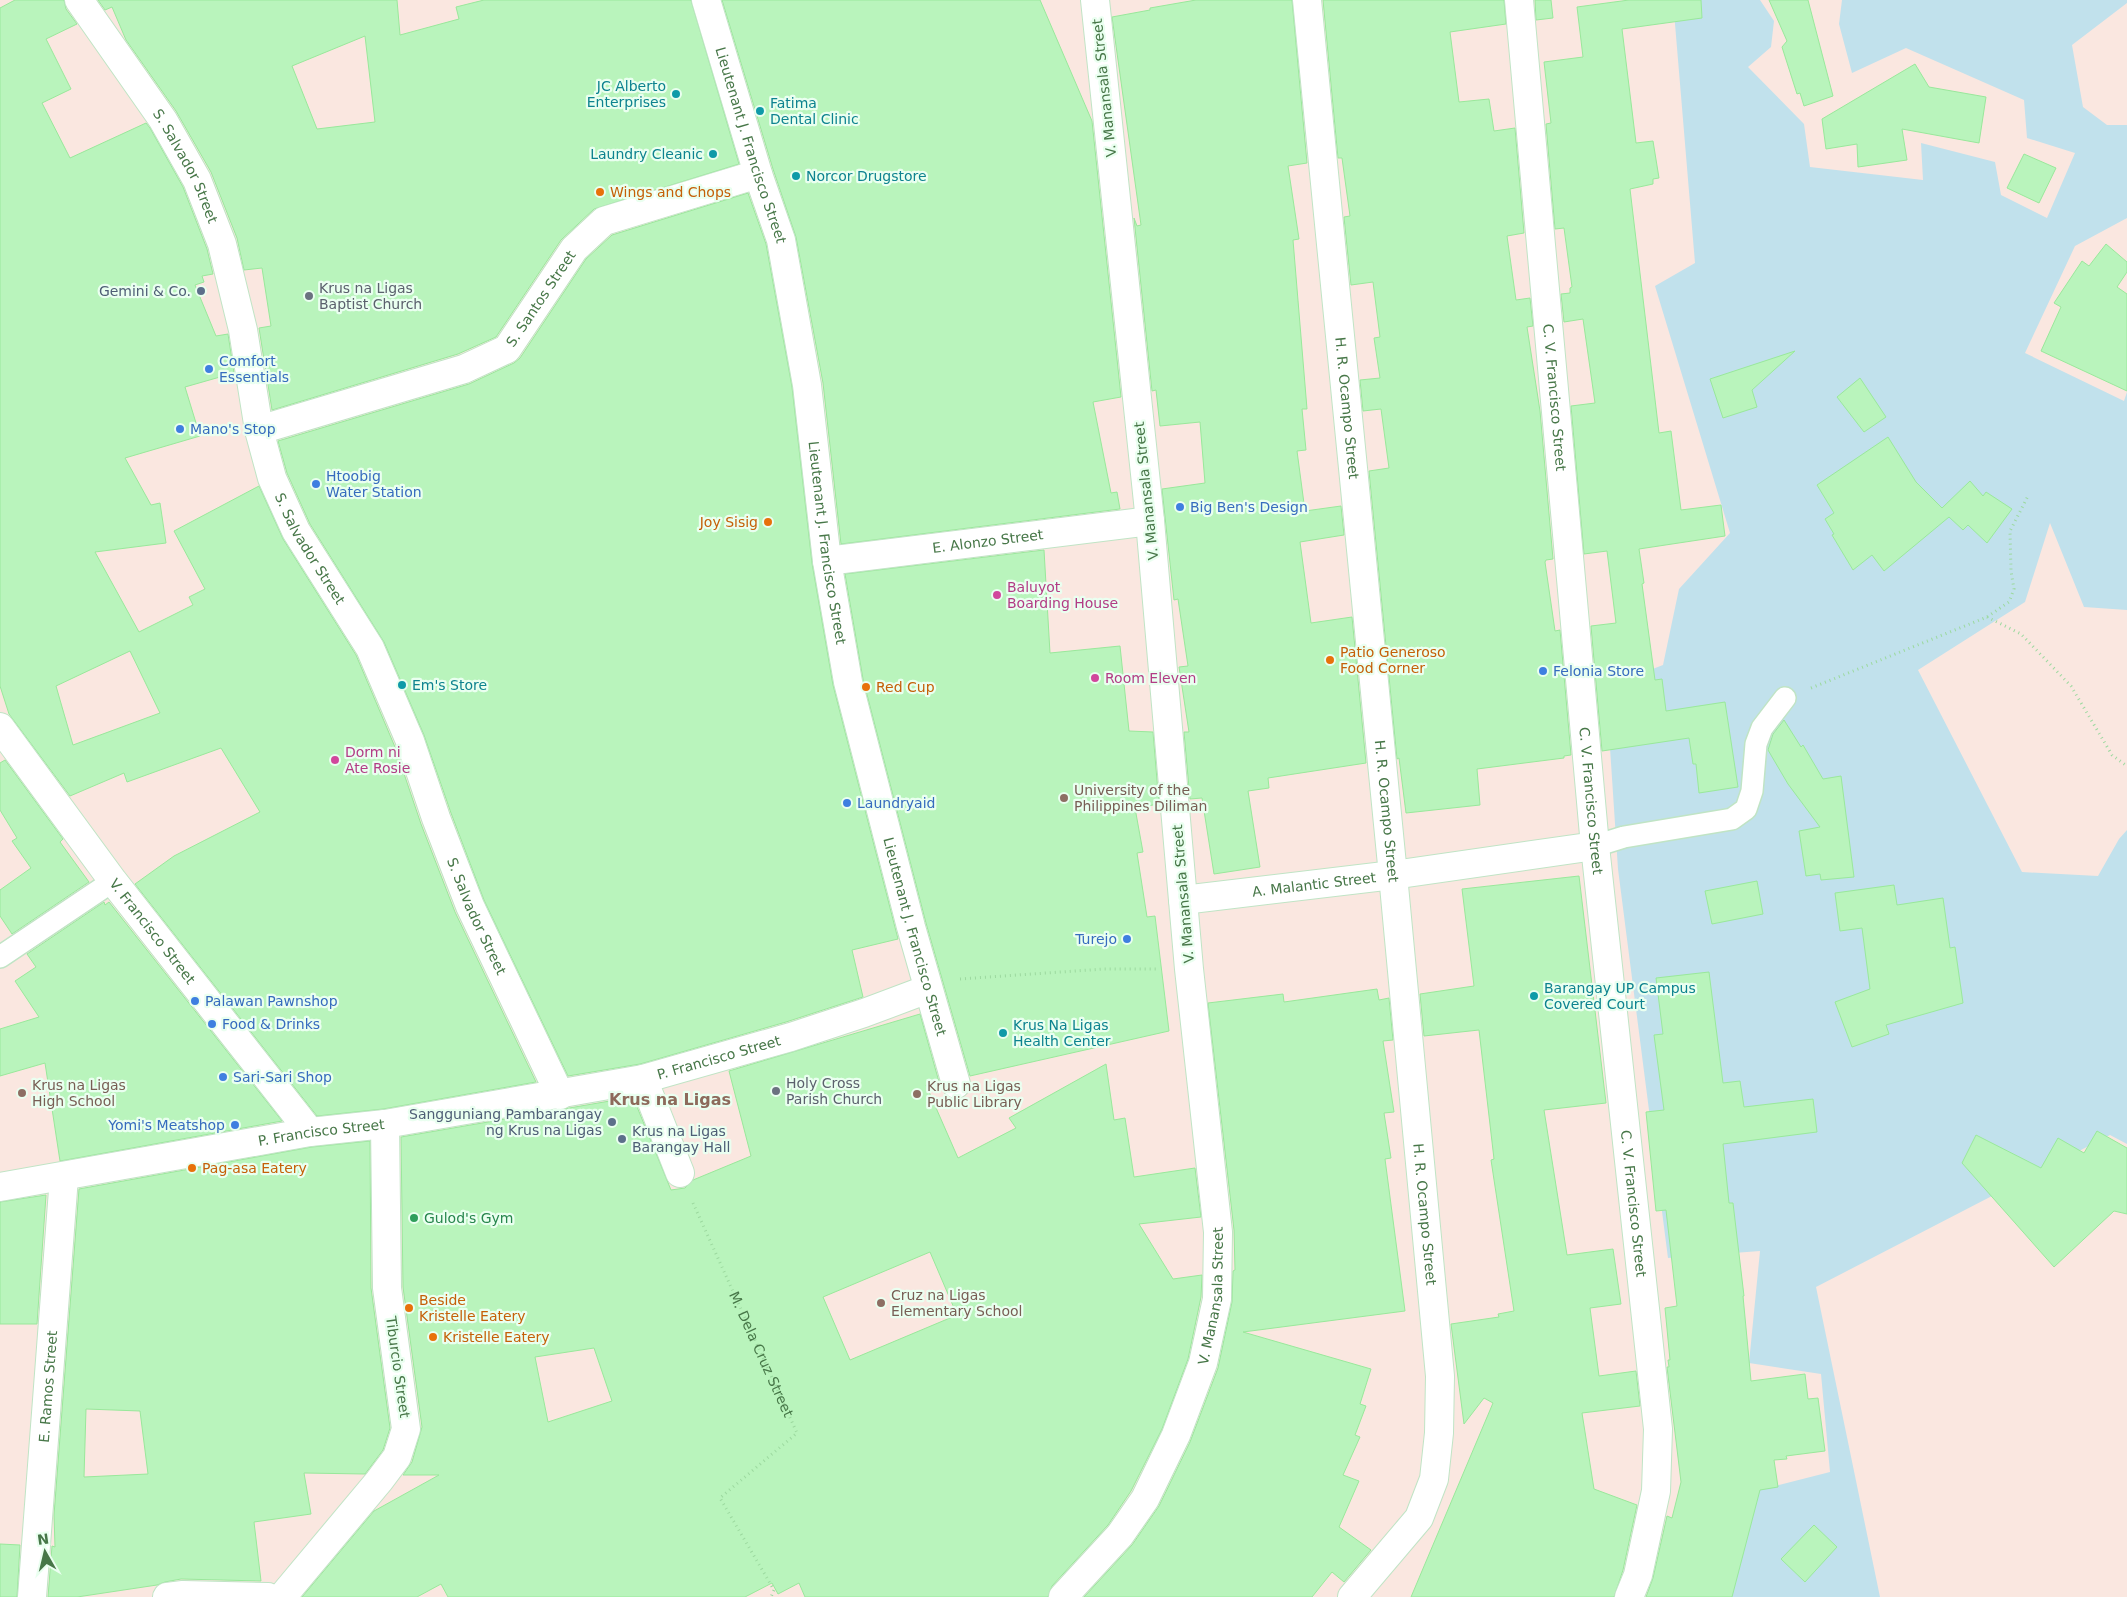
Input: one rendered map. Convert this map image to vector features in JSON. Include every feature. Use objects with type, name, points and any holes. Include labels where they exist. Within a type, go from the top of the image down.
[{"type":"street","name":"S. Salvador Street","points":[[79,0],[163,120],[197,180],[222,244],[243,330],[259,430],[272,478],[296,531],[370,648],[410,740],[436,818],[470,906],[560,1095]]},
{"type":"street","name":"Lieutenant J. Francisco Street","points":[[706,0],[758,174],[781,240],[807,385],[827,561],[848,682],[928,988],[956,1084]]},
{"type":"street","name":"V. Manansala Street","points":[[1063,1597],[1120,1535],[1145,1499],[1176,1435],[1203,1363],[1217,1298],[1218,1232],[1189,969],[1150,521],[1095,0]]},
{"type":"street","name":"H. R. Ocampo Street","points":[[1306,0],[1393,875],[1440,1376],[1439,1434],[1434,1479],[1419,1518],[1352,1597]]},
{"type":"street","name":"C. V. Francisco Street","points":[[1519,0],[1595,846],[1658,1429],[1656,1491],[1638,1575],[1629,1597]]},
{"type":"street","name":"S. Santos Street","points":[[259,430],[464,369],[507,349],[574,249],[604,221],[758,174]]},
{"type":"street","name":"E. Alonzo Street","points":[[827,561],[1150,521]]},
{"type":"street","name":"V. Francisco Street","points":[[0,727],[113,881],[310,1132]]},
{"type":"street","name":"A. Malantic Street","points":[[1183,900],[1393,875],[1595,846]]},
{"type":"street","name":"P. Francisco Street","points":[[0,1187],[310,1132],[384,1124],[560,1095],[643,1079],[791,1037],[864,1013],[928,988]]},
{"type":"street","points":[[643,1079],[680,1173]]},
{"type":"street","name":"Tiburcio Street","points":[[282,1597],[385,1473],[396,1458],[406,1429],[388,1288],[384,1124]]},
{"type":"street","name":"E. Ramos Street","points":[[32,1597],[64,1177]]},
{"type":"street","points":[[167,1597],[183,1595],[268,1597]]},
{"type":"lane","points":[[1595,846],[1624,837],[1732,819],[1746,809],[1752,792],[1756,744],[1762,728],[1785,698]]},
{"type":"lane","points":[[0,957],[113,881]]},
{"type":"path","points":[[1785,698],[1987,617],[2009,602],[2014,589],[2011,571],[2010,532],[2028,496]]},
{"type":"path","points":[[1987,617],[2021,634],[2071,686],[2112,755],[2127,766]]},
{"type":"path","points":[[928,988],[966,977],[1104,969],[1189,969]]},
{"type":"path","name":"M. Dela Cruz Street","points":[[680,1173],[797,1433],[720,1498],[774,1590],[771,1597]]},
{"type":"shaded area","name":"University of the Philippines Diliman","points":[[0,0],[2127,0],[2127,1597],[0,1597]]},
{"type":"shaded area","points":[[1673,0],[1760,0],[1774,21],[1771,47],[1748,67],[1804,124],[1810,167],[1923,180],[1921,143],[1995,162],[2001,195],[2047,218],[2075,153],[2027,138],[2024,100],[1906,48],[1852,73],[1839,24],[1842,0],[2127,0],[2127,3],[2072,45],[2083,107],[2107,125],[2127,125],[2127,218],[2075,246],[2025,353],[2124,401],[2127,392],[2127,610],[2084,607],[2050,523],[2025,602],[1918,670],[2022,872],[2098,876],[2119,839],[2127,830],[2127,1144],[2110,1135],[1816,1287],[1880,1597],[1728,1597],[1759,1490],[1830,1472],[1821,1374],[1749,1363],[1760,1251],[1668,1258],[1618,869],[1606,687],[1663,665],[1679,589],[1730,533],[1655,286],[1695,263]]},
{"type":"building","points":[[15,0],[64,0],[66,9],[77,24],[46,39],[71,89],[42,103],[70,158],[146,123],[183,187],[207,249],[213,274],[202,276],[204,282],[195,285],[216,336],[228,334],[234,373],[185,387],[200,436],[125,458],[151,505],[160,503],[166,543],[95,552],[139,632],[193,605],[189,597],[205,589],[174,531],[259,486],[283,539],[356,655],[395,747],[421,824],[455,912],[536,1082],[383,1109],[317,1116],[135,884],[174,856],[260,812],[221,748],[127,782],[124,773],[70,796],[9,714],[0,686],[0,8]],"holes":[[[130,651],[160,713],[73,745],[56,686]]]},
{"type":"building","points":[[98,0],[397,0],[400,35],[459,19],[456,7],[484,0],[691,0],[739,164],[594,209],[561,240],[496,337],[458,354],[272,410],[259,328],[271,326],[262,268],[244,270],[237,238],[211,172],[176,111],[126,40],[112,7],[105,10]],"holes":[[[365,36],[375,122],[317,129],[292,66]]]},
{"type":"building","points":[[722,0],[1040,0],[1092,121],[1121,397],[1093,402],[1111,493],[1117,492],[1120,509],[841,544],[823,383],[796,237],[773,169]]},
{"type":"building","points":[[1196,0],[1292,0],[1307,163],[1288,166],[1299,239],[1293,240],[1307,409],[1302,409],[1306,450],[1297,451],[1305,511],[1341,506],[1344,535],[1300,542],[1311,623],[1352,617],[1366,763],[1268,778],[1269,788],[1248,791],[1260,867],[1214,874],[1202,798],[1190,799],[1184,732],[1189,732],[1179,667],[1188,666],[1178,599],[1174,600],[1162,489],[1205,483],[1200,422],[1160,426],[1156,390],[1152,391],[1134,218],[1137,226],[1141,225],[1112,17]]},
{"type":"building","points":[[1323,0],[1504,0],[1506,24],[1450,32],[1459,102],[1489,99],[1494,131],[1515,128],[1524,233],[1507,236],[1516,300],[1530,298],[1533,326],[1527,327],[1540,411],[1553,559],[1546,560],[1545,562],[1555,631],[1560,630],[1571,755],[1564,756],[1564,758],[1477,769],[1480,805],[1406,813],[1399,758],[1397,759],[1369,471],[1389,468],[1381,409],[1363,411],[1360,380],[1380,378],[1374,338],[1380,337],[1373,282],[1351,285],[1344,217],[1350,216],[1342,158],[1338,158]]},
{"type":"building","points":[[1535,0],[1551,0],[1553,18],[1536,20]]},
{"type":"building","points":[[1629,0],[1701,0],[1702,18],[1622,29],[1636,143],[1653,141],[1659,178],[1653,179],[1653,184],[1630,189],[1659,433],[1671,431],[1681,510],[1721,505],[1725,536],[1639,549],[1655,680],[1662,679],[1666,711],[1725,702],[1738,787],[1699,793],[1696,764],[1693,764],[1689,738],[1602,751],[1591,626],[1616,623],[1607,551],[1584,554],[1571,406],[1595,403],[1583,319],[1564,322],[1561,294],[1570,293],[1570,288],[1572,287],[1564,228],[1555,229],[1546,124],[1551,123],[1544,62],[1583,57],[1577,7]]},
{"type":"building","points":[[1769,0],[1808,0],[1833,96],[1804,106],[1800,93],[1797,94],[1782,47],[1787,41]]},
{"type":"building","points":[[1915,64],[1929,87],[1986,97],[1979,143],[1902,129],[1907,160],[1858,167],[1857,144],[1826,149],[1822,119]]},
{"type":"building","points":[[2024,154],[2056,168],[2039,203],[2007,188]]},
{"type":"building","points":[[748,193],[766,244],[792,387],[812,563],[833,685],[898,939],[852,950],[863,997],[786,1022],[640,1064],[568,1076],[484,900],[424,735],[384,642],[310,524],[287,473],[278,441],[469,384],[514,363],[520,358],[586,259],[612,235]]},
{"type":"building","points":[[2106,244],[2127,262],[2127,272],[2117,287],[2127,294],[2127,391],[2041,351],[2061,307],[2054,303],[2082,261],[2089,266]]},
{"type":"building","points":[[1795,351],[1752,390],[1757,407],[1723,418],[1710,379]]},
{"type":"building","points":[[1860,378],[1886,417],[1864,432],[1837,397]]},
{"type":"building","points":[[1888,437],[1916,482],[1942,508],[1970,481],[1983,496],[1986,492],[2012,509],[1987,543],[1968,525],[1963,530],[1949,517],[1884,571],[1872,555],[1853,570],[1832,535],[1834,534],[1825,519],[1834,513],[1817,485]]},
{"type":"building","points":[[1044,550],[1050,653],[1120,646],[1129,731],[1153,732],[1159,804],[1135,808],[1143,852],[1137,853],[1147,917],[1155,916],[1169,1031],[970,1076],[926,923],[863,679],[845,574]]},
{"type":"building","points":[[1784,720],[1801,747],[1803,745],[1823,779],[1841,776],[1854,877],[1821,880],[1820,874],[1806,876],[1799,831],[1820,827],[1788,784],[1768,750],[1773,734]]},
{"type":"building","points":[[5,760],[63,839],[60,842],[89,882],[12,934],[0,916],[0,890],[31,868],[12,841],[17,838],[0,810],[0,763]]},
{"type":"building","points":[[1579,876],[1606,1103],[1544,1110],[1567,1255],[1613,1249],[1621,1304],[1590,1308],[1599,1376],[1636,1371],[1640,1406],[1582,1413],[1594,1489],[1637,1505],[1623,1570],[1614,1597],[1411,1597],[1493,1403],[1484,1398],[1464,1424],[1451,1324],[1499,1317],[1498,1314],[1514,1311],[1491,1160],[1494,1159],[1479,1030],[1424,1036],[1420,994],[1474,986],[1462,889]]},
{"type":"building","points":[[1757,881],[1763,914],[1712,924],[1705,891]]},
{"type":"building","points":[[1894,885],[1897,905],[1943,898],[1950,948],[1955,947],[1963,1003],[1886,1025],[1889,1034],[1852,1047],[1835,1002],[1870,989],[1862,928],[1840,931],[1835,893]]},
{"type":"building","points":[[104,902],[105,905],[109,902],[282,1121],[60,1161],[45,1063],[0,1076],[0,1029],[39,1017],[15,981],[36,967],[27,954]]},
{"type":"building","points":[[1709,972],[1723,1083],[1740,1081],[1744,1107],[1813,1099],[1817,1132],[1723,1144],[1729,1203],[1733,1203],[1744,1296],[1751,1381],[1805,1374],[1808,1399],[1818,1398],[1825,1451],[1786,1456],[1787,1459],[1774,1460],[1778,1487],[1760,1490],[1732,1597],[1646,1597],[1653,1578],[1667,1516],[1672,1518],[1681,1482],[1667,1367],[1669,1367],[1668,1360],[1670,1360],[1665,1308],[1677,1306],[1666,1210],[1656,1211],[1646,1112],[1664,1110],[1654,1035],[1663,1034],[1656,978]]},
{"type":"building","points":[[1377,989],[1379,1000],[1389,998],[1393,1040],[1383,1041],[1394,1112],[1384,1113],[1391,1158],[1385,1159],[1405,1311],[1243,1332],[1371,1369],[1360,1404],[1366,1406],[1355,1435],[1360,1437],[1343,1475],[1359,1481],[1339,1527],[1371,1550],[1344,1582],[1332,1572],[1312,1597],[1084,1597],[1132,1545],[1159,1506],[1190,1442],[1218,1368],[1232,1302],[1233,1271],[1235,1270],[1234,1230],[1208,1003],[1283,994],[1284,1002]]},
{"type":"building","points":[[920,1014],[939,1082],[926,1085],[958,1158],[1016,1128],[1009,1118],[1106,1064],[1114,1120],[1125,1118],[1134,1177],[1195,1168],[1201,1217],[1139,1224],[1173,1279],[1202,1275],[1201,1297],[1188,1359],[1162,1429],[1131,1491],[1108,1525],[1052,1586],[1048,1597],[805,1597],[799,1583],[778,1594],[772,1583],[745,1597],[448,1597],[441,1584],[417,1597],[302,1597],[374,1511],[439,1475],[403,1475],[412,1462],[422,1427],[403,1287],[401,1137],[633,1097],[671,1190],[685,1188],[693,1180],[751,1156],[729,1071]],"holes":[[[930,1252],[957,1315],[850,1360],[823,1297]],[[594,1348],[612,1401],[548,1422],[535,1357]]]},
{"type":"building","points":[[2097,1131],[2127,1148],[2127,1214],[2114,1211],[2054,1267],[1962,1163],[1976,1135],[2041,1168],[2058,1138],[2084,1153]]},
{"type":"building","points":[[370,1141],[371,1288],[390,1428],[383,1450],[365,1474],[304,1473],[311,1514],[254,1522],[261,1581],[181,1579],[157,1585],[77,1597],[48,1597],[52,1546],[55,1547],[54,1515],[79,1189],[312,1147]],"holes":[[[86,1409],[140,1411],[148,1474],[84,1477]]]},
{"type":"building","points":[[46,1195],[37,1324],[0,1324],[0,1202]]},
{"type":"building","points":[[1814,1525],[1837,1547],[1805,1582],[1781,1559]]},
{"type":"building","points":[[0,1544],[20,1545],[17,1597],[0,1597]]},
{"type":"place","name":"JC Alberto Enterprises","points":[[676,94]]},
{"type":"place","name":"Fatima Dental Clinic","points":[[760,111]]},
{"type":"place","name":"Laundry Cleanic","points":[[713,154]]},
{"type":"place","name":"Norcor Drugstore","points":[[796,176]]},
{"type":"place","name":"Wings and Chops","points":[[600,192]]},
{"type":"place","name":"Gemini & Co.","points":[[201,291]]},
{"type":"place","name":"Krus na Ligas Baptist Church","points":[[309,296]]},
{"type":"place","name":"Comfort Essentials","points":[[209,369]]},
{"type":"place","name":"Mano's Stop","points":[[180,429]]},
{"type":"place","name":"Htoobig Water Station","points":[[316,484]]},
{"type":"place","name":"Big Ben's Design","points":[[1180,507]]},
{"type":"place","name":"Joy Sisig","points":[[768,522]]},
{"type":"place","name":"Baluyot Boarding House","points":[[997,595]]},
{"type":"place","name":"Patio Generoso Food Corner","points":[[1330,660]]},
{"type":"place","name":"Felonia Store","points":[[1543,671]]},
{"type":"place","name":"Room Eleven","points":[[1095,678]]},
{"type":"place","name":"Em's Store","points":[[402,685]]},
{"type":"place","name":"Red Cup","points":[[866,687]]},
{"type":"place","name":"Dorm ni Ate Rosie","points":[[335,760]]},
{"type":"place","name":"University of the Philippines Diliman","points":[[1064,798]]},
{"type":"place","name":"Laundryaid","points":[[847,803]]},
{"type":"place","name":"Turejo","points":[[1127,939]]},
{"type":"place","name":"Barangay UP Campus Covered Court","points":[[1534,996]]},
{"type":"place","name":"Palawan Pawnshop","points":[[195,1001]]},
{"type":"place","name":"Food & Drinks","points":[[212,1024]]},
{"type":"place","name":"Krus Na Ligas Health Center","points":[[1003,1033]]},
{"type":"place","name":"Sari-Sari Shop","points":[[223,1077]]},
{"type":"place","name":"Holy Cross Parish Church","points":[[776,1091]]},
{"type":"place","name":"Krus na Ligas High School","points":[[22,1093]]},
{"type":"place","name":"Krus na Ligas Public Library","points":[[917,1094]]},
{"type":"place","name":"Sangguniang Pambarangay ng Krus na Ligas","points":[[612,1122]]},
{"type":"place","name":"Yomi's Meatshop","points":[[235,1125]]},
{"type":"place","name":"Krus na Ligas Barangay Hall","points":[[622,1139]]},
{"type":"place","name":"Pag-asa Eatery","points":[[192,1168]]},
{"type":"place","name":"Gulod's Gym","points":[[414,1218]]},
{"type":"place","name":"Cruz na Ligas Elementary School","points":[[881,1303]]},
{"type":"place","name":"Beside Kristelle Eatery","points":[[409,1308]]},
{"type":"place","name":"Kristelle Eatery","points":[[433,1337]]},
{"type":"district","name":"Krus na Ligas","points":[[670,1099]]}]
